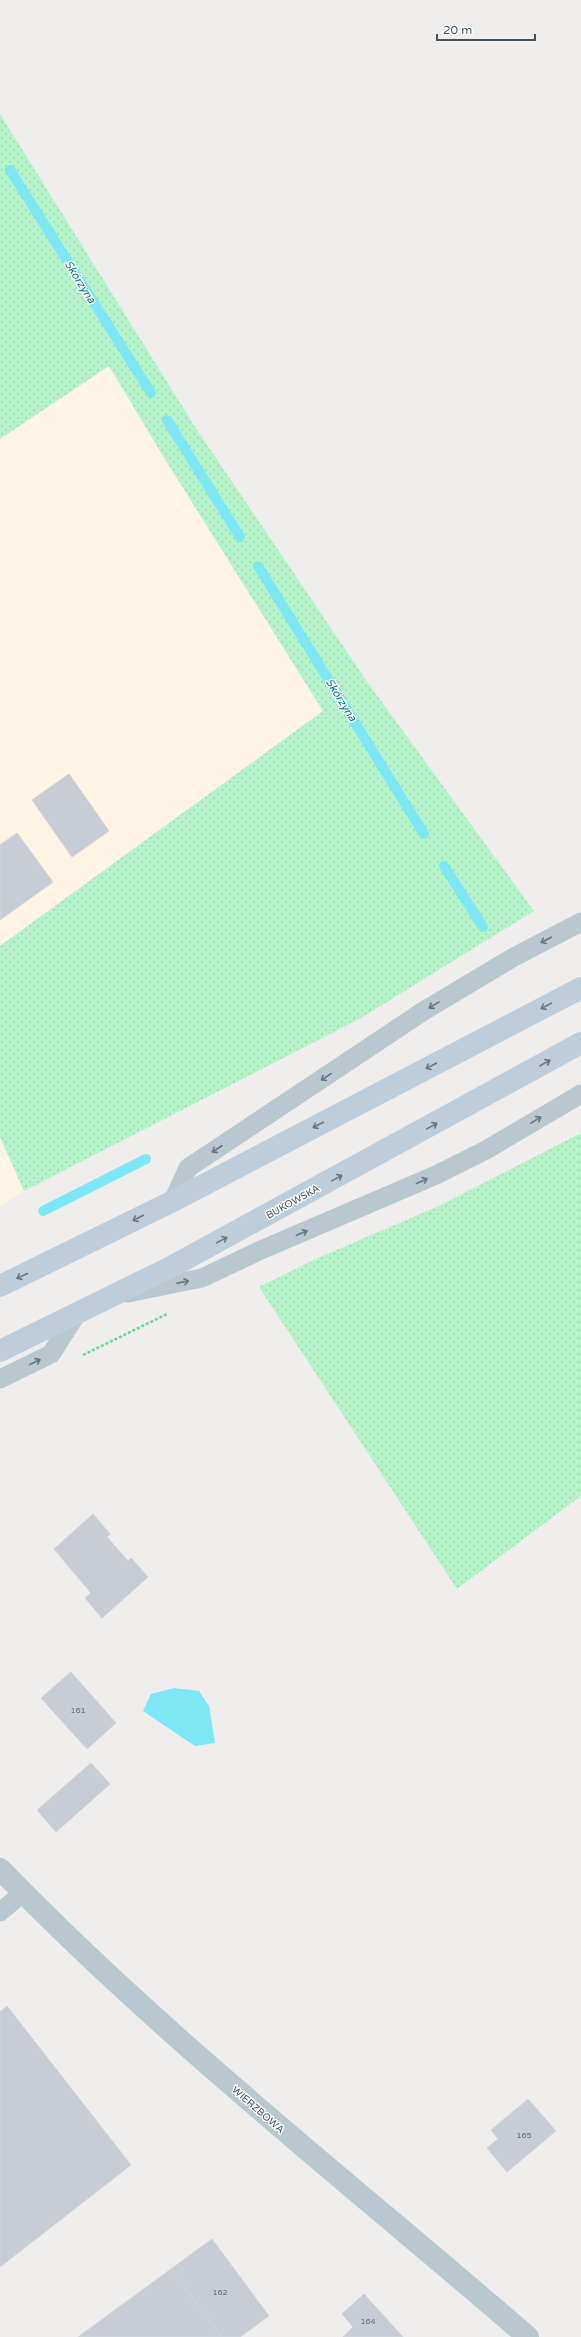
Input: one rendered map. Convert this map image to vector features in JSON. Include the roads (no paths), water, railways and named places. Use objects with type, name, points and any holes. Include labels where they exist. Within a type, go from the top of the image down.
[{"type":"main road","points":[[0,1286],[173,1201],[581,988]]},
{"type":"main road","name":"BUKOWSKA","points":[[0,1351],[117,1295],[290,1204],[581,1043]]},
{"type":"street","name":"WIERZBOWA","points":[[0,1869],[55,1927],[215,2073],[528,2337]]},
{"type":"lane","points":[[173,1201],[188,1168],[422,1012],[514,957],[581,922]]},
{"type":"lane","points":[[117,1295],[202,1278],[260,1250],[442,1172],[486,1150],[581,1094]]},
{"type":"lane","points":[[0,1379],[51,1354],[76,1315]]},
{"type":"lane","points":[[0,1912],[23,1893]]},
{"type":"water","points":[[174,1688],[199,1691],[209,1706],[215,1743],[195,1746],[143,1711],[151,1694]]},
{"type":"waterway","name":"Skórzyna","points":[[10,170],[151,393]]},
{"type":"waterway","name":"Skórzyna","points":[[167,420],[240,537]]},
{"type":"waterway","name":"Skórzyna","points":[[258,566],[424,834]]},
{"type":"waterway","name":"Skórzyna","points":[[444,866],[483,927]]},
{"type":"waterway","points":[[43,1211],[146,1159]]}]
